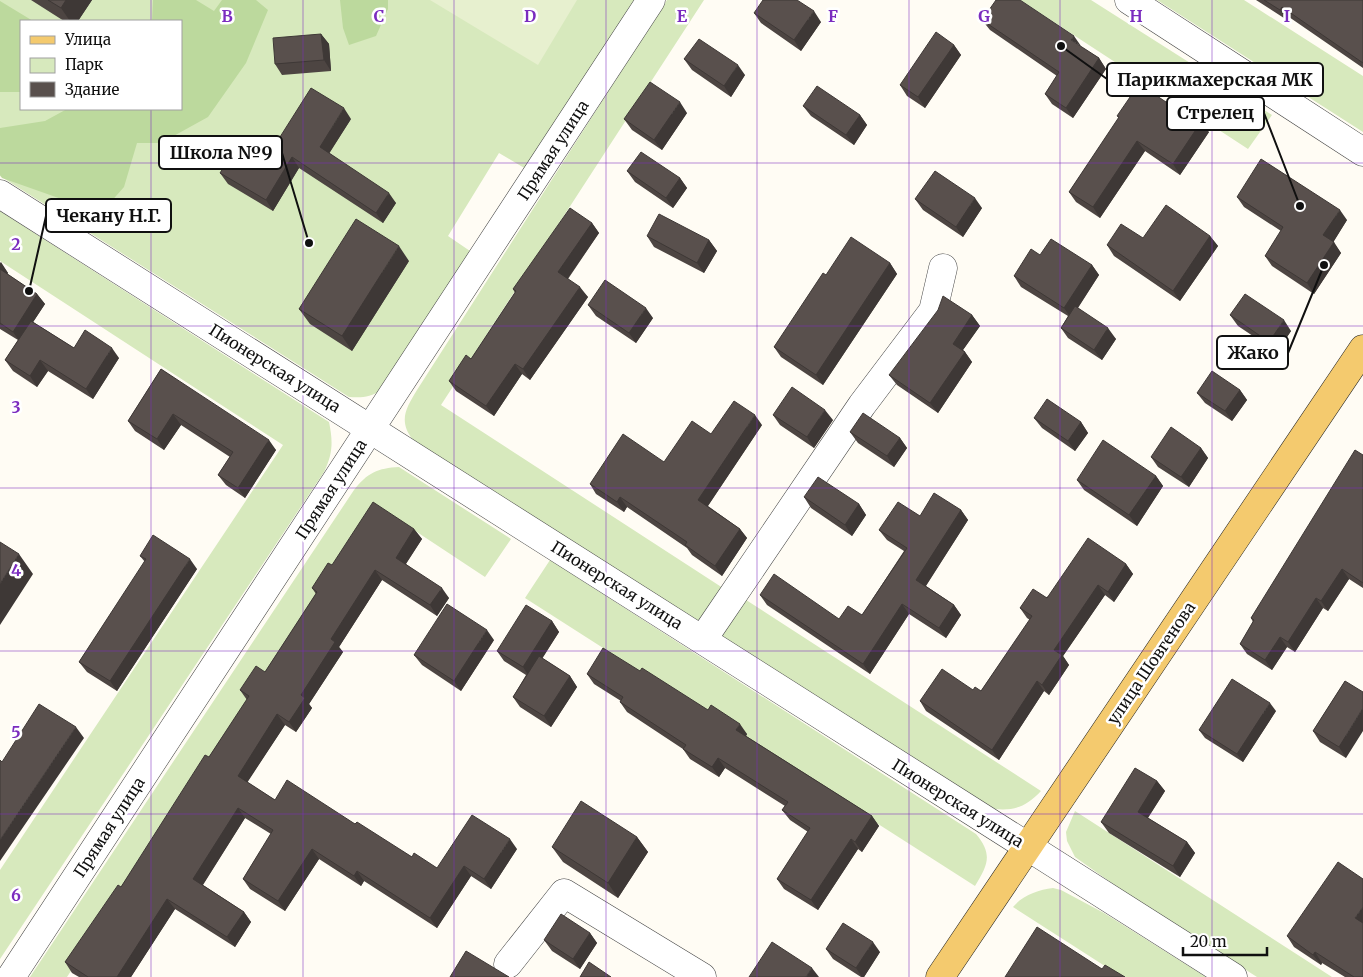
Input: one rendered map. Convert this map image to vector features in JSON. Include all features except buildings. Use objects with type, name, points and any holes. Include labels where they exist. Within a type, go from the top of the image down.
[{"type":"main road","name":"улица Шовгенова","points":[[940,977],[1363,349]]},
{"type":"street","name":"Прямая улица","points":[[11,977],[651,0]]},
{"type":"street","points":[[1129,0],[1363,152]]},
{"type":"street","name":"Пионерская улица","points":[[0,194],[1233,977]]},
{"type":"street","points":[[703,639],[862,405],[933,311],[943,268]]},
{"type":"street","points":[[508,964],[564,893],[702,977]]},
{"type":"green space","points":[[0,0],[640,0],[531,172],[499,153],[448,236],[470,251],[382,390],[370,396],[349,397],[0,176]]},
{"type":"green space","points":[[153,0],[196,0],[214,11],[222,0],[256,0],[268,10],[246,63],[208,117],[161,143],[137,143],[124,187],[101,213],[2,178],[0,175],[0,128],[45,121],[65,110],[182,110],[182,20],[152,20]]},
{"type":"green space","points":[[340,0],[388,0],[388,9],[376,36],[349,45],[343,28]]},
{"type":"green space","points":[[430,0],[577,0],[538,65]]},
{"type":"green space","points":[[667,0],[704,0],[441,405],[726,590],[699,628],[413,440],[408,433],[405,421],[407,409],[417,390]]},
{"type":"green space","points":[[1020,0],[1091,0],[1272,115],[1248,149]]},
{"type":"green space","points":[[1157,0],[1244,0],[1363,76],[1363,132]]},
{"type":"green space","points":[[0,1],[31,20],[20,20],[20,92],[0,92]]},
{"type":"green space","points":[[0,211],[329,422],[332,441],[331,453],[324,472],[0,959],[0,870],[283,445],[0,261]]},
{"type":"green space","points":[[399,467],[511,539],[485,577],[376,505],[67,977],[30,977],[354,490],[373,472]]},
{"type":"green space","points":[[550,560],[976,834],[985,848],[987,860],[986,866],[975,886],[525,598]]},
{"type":"green space","points":[[743,598],[1041,791],[1026,804],[1009,809],[995,809],[717,636]]},
{"type":"green space","points":[[1075,811],[1332,977],[1257,977],[1130,896],[1075,857],[1067,841],[1066,832]]},
{"type":"green space","points":[[1053,888],[1061,890],[1104,913],[1206,977],[1122,977],[1013,907],[1021,899],[1031,894]]},
{"type":"place","name":"Парикмахерская МК","points":[[1061,46]]},
{"type":"place","name":"Стрелец","points":[[1300,206]]},
{"type":"place","name":"Школа №9","points":[[309,243]]},
{"type":"place","name":"Жако","points":[[1324,265]]},
{"type":"place","name":"Чекану Н.Г.","points":[[29,291]]}]
